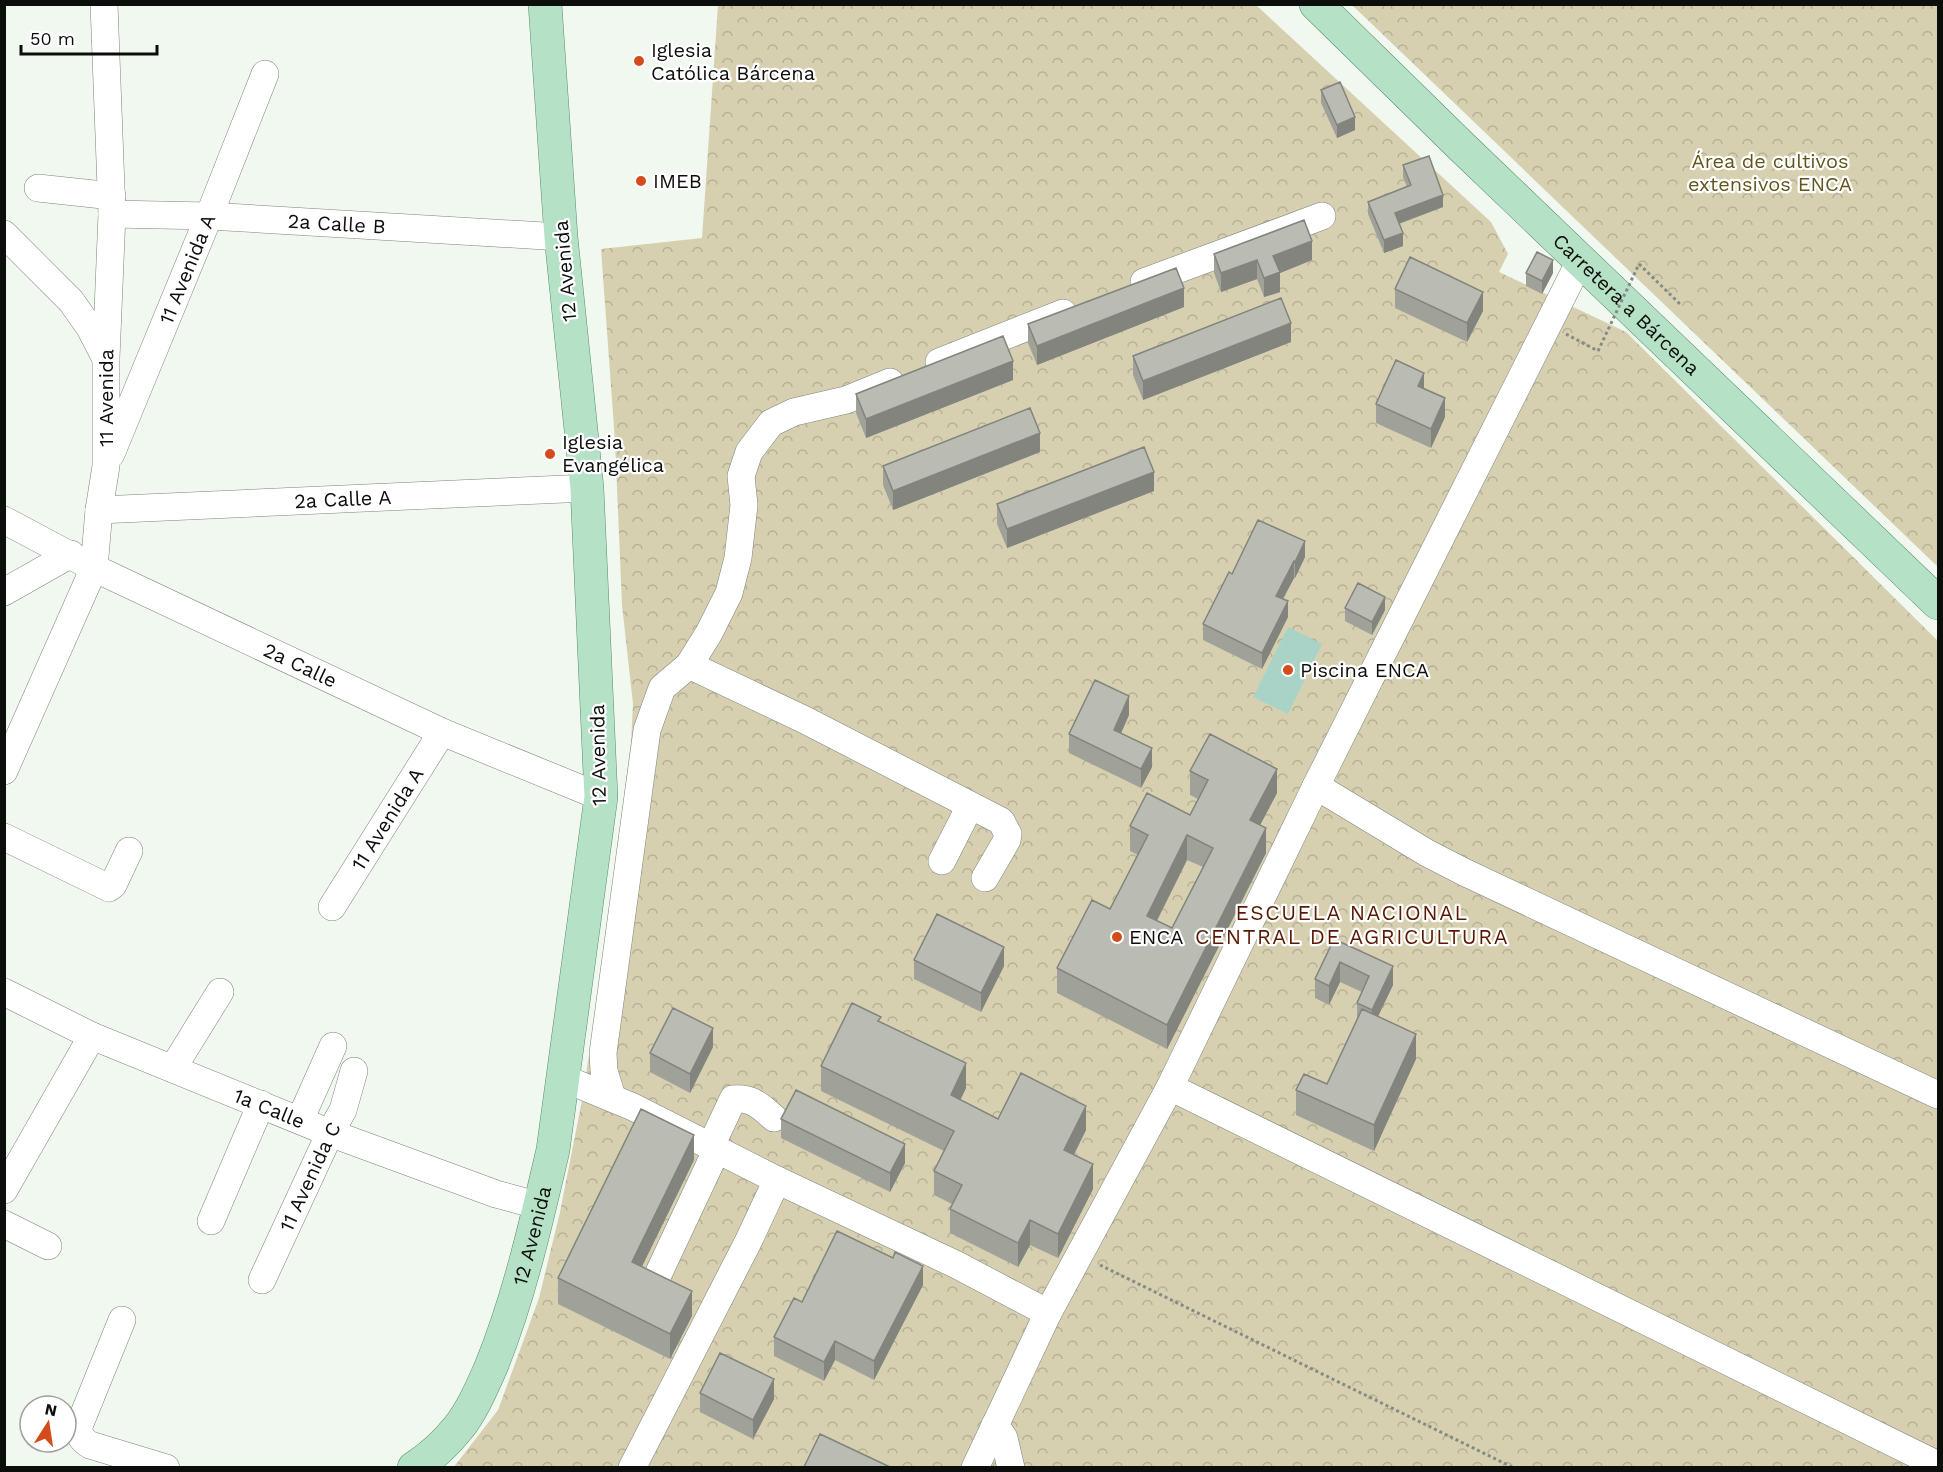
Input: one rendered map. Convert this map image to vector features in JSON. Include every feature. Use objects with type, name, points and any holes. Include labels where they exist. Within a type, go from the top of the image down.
[{"type":"main road","name":"12 Avenida","points":[[414,1467],[440,1448],[460,1426],[485,1380],[508,1321],[553,1150],[601,797],[587,489],[561,237],[545,4]]},
{"type":"main road","name":"Carretera a Bárcena","points":[[1316,4],[1938,603]]},
{"type":"street","name":"11 Avenida","points":[[4,771],[94,568],[99,510],[106,466],[106,358],[112,205],[104,4]]},
{"type":"street","name":"11 Avenida A","points":[[106,466],[265,74]]},
{"type":"street","name":"2a Calle B","points":[[38,188],[112,205],[209,216],[561,237]]},
{"type":"street","points":[[1126,289],[1322,216]]},
{"type":"street","points":[[4,234],[71,302],[90,328],[106,358]]},
{"type":"street","points":[[975,1467],[1048,1313],[1170,1087],[1316,786],[1581,261]]},
{"type":"street","points":[[612,1097],[604,1071],[603,1053],[647,730],[663,688],[689,665],[709,633],[729,593],[738,558],[744,505],[741,476],[750,452],[771,423],[794,412],[846,400],[1083,305]]},
{"type":"street","name":"2a Calle A","points":[[99,510],[587,489]]},
{"type":"street","name":"2a Calle","points":[[4,520],[94,568],[442,732],[601,797]]},
{"type":"street","points":[[4,592],[71,554]]},
{"type":"street","points":[[689,665],[805,720],[1001,821],[1008,834],[1004,847],[985,878]]},
{"type":"street","name":"11 Avenida A","points":[[332,907],[442,732]]},
{"type":"street","points":[[1316,786],[1427,853],[1464,872],[1938,1095]]},
{"type":"street","points":[[942,861],[969,806]]},
{"type":"street","points":[[4,837],[109,888],[113,885],[129,851]]},
{"type":"street","name":"1a Calle","points":[[4,992],[92,1036],[330,1133],[496,1194],[540,1206]]},
{"type":"street","points":[[173,1068],[220,992]]},
{"type":"street","points":[[4,1190],[92,1036]]},
{"type":"street","points":[[300,1120],[333,1046]]},
{"type":"street","name":"11 Avenida C","points":[[262,1280],[330,1133],[343,1110],[354,1071]]},
{"type":"street","points":[[563,1078],[612,1097],[777,1180],[957,1265],[1048,1313]]},
{"type":"street","points":[[1170,1087],[1938,1465]]},
{"type":"street","points":[[655,1281],[714,1148],[733,1099],[745,1098],[759,1105],[774,1118]]},
{"type":"street","points":[[211,1221],[261,1104]]},
{"type":"street","points":[[632,1467],[748,1242],[777,1180]]},
{"type":"street","points":[[4,1224],[48,1246]]},
{"type":"street","points":[[122,1320],[79,1426],[80,1436],[90,1445],[166,1467]]},
{"type":"street","points":[[995,1425],[1004,1438],[1011,1467]]},
{"type":"path","points":[[1549,325],[1598,351],[1639,264],[1680,304]]},
{"type":"path","points":[[1079,1255],[1514,1467]]},
{"type":"green space","points":[[718,5],[1256,5],[1491,222],[1508,254],[1499,272],[1626,332],[1938,641],[1938,1467],[453,1468],[498,1410],[539,1298],[560,1212],[582,1100],[598,997],[631,743],[633,704],[622,605],[615,441],[601,249],[702,238]]},
{"type":"green space","name":"Área de cultivos extensivos ENCA","points":[[1352,5],[1938,5],[1938,567]]},
{"type":"water","name":"Piscina ENCA","points":[[1288,627],[1322,644],[1288,714],[1253,697]]},
{"type":"building","points":[[1340,82],[1355,117],[1337,125],[1321,90]]},
{"type":"building","points":[[1429,156],[1443,195],[1395,213],[1403,233],[1384,240],[1368,202],[1411,185],[1403,165]]},
{"type":"building","points":[[1304,220],[1312,241],[1273,256],[1280,272],[1264,278],[1257,260],[1221,273],[1214,254]]},
{"type":"building","points":[[1537,252],[1553,260],[1542,281],[1526,273]]},
{"type":"building","points":[[1410,257],[1483,292],[1467,323],[1395,289]]},
{"type":"building","points":[[1176,268],[1184,288],[1037,346],[1028,324]]},
{"type":"building","points":[[1281,298],[1291,323],[1143,381],[1133,356]]},
{"type":"building","points":[[1003,336],[1013,361],[866,419],[856,394]]},
{"type":"building","points":[[1396,360],[1424,373],[1418,386],[1445,398],[1431,429],[1376,404]]},
{"type":"building","points":[[1030,408],[1040,433],[893,491],[883,466]]},
{"type":"building","points":[[1144,447],[1154,472],[1007,529],[997,504]]},
{"type":"building","points":[[1258,520],[1305,541],[1276,596],[1288,601],[1262,653],[1203,624],[1229,572],[1232,574]]},
{"type":"building","points":[[1358,583],[1385,597],[1372,622],[1345,608]]},
{"type":"building","points":[[1095,680],[1129,696],[1114,730],[1152,748],[1141,769],[1069,734]]},
{"type":"building","points":[[1210,734],[1277,769],[1250,820],[1266,828],[1167,1025],[1057,968],[1092,900],[1110,909],[1148,835],[1130,826],[1147,793],[1190,815],[1208,780],[1190,771]],"holes":[[[1187,835],[1213,848],[1172,928],[1147,916]]]},
{"type":"building","points":[[937,914],[1004,947],[981,993],[914,960]]},
{"type":"building","points":[[1334,939],[1393,966],[1372,1010],[1357,1003],[1369,976],[1340,962],[1329,986],[1315,979]]},
{"type":"building","points":[[852,1003],[881,1017],[878,1021],[966,1063],[951,1095],[998,1119],[1021,1073],[1086,1106],[1064,1150],[1093,1164],[1058,1234],[1030,1220],[1018,1243],[950,1209],[962,1185],[934,1171],[954,1131],[821,1066]]},
{"type":"building","points":[[673,1008],[713,1028],[690,1074],[650,1053]]},
{"type":"building","points":[[1362,1009],[1416,1034],[1374,1125],[1296,1090],[1304,1074],[1327,1084]]},
{"type":"building","points":[[796,1090],[905,1144],[890,1173],[781,1119]]},
{"type":"building","points":[[641,1109],[694,1135],[632,1262],[692,1291],[670,1334],[558,1278]]},
{"type":"building","points":[[837,1231],[893,1258],[895,1252],[923,1266],[874,1361],[835,1341],[824,1362],[774,1337],[794,1298],[802,1302]]},
{"type":"building","points":[[720,1353],[774,1379],[753,1420],[700,1393]]},
{"type":"building","points":[[820,1434],[890,1467],[804,1467]]},
{"type":"place","name":"Iglesia Católica Bárcena","points":[[639,61]]},
{"type":"place","name":"IMEB","points":[[641,181]]},
{"type":"place","name":"Iglesia Evangélica","points":[[550,454]]},
{"type":"place","name":"Piscina ENCA","points":[[1288,670]]},
{"type":"place","name":"ENCA","points":[[1117,937]]},
{"type":"district","name":"ESCUELA NACIONAL CENTRAL DE AGRICULTURA","points":[[1352,924]]}]
